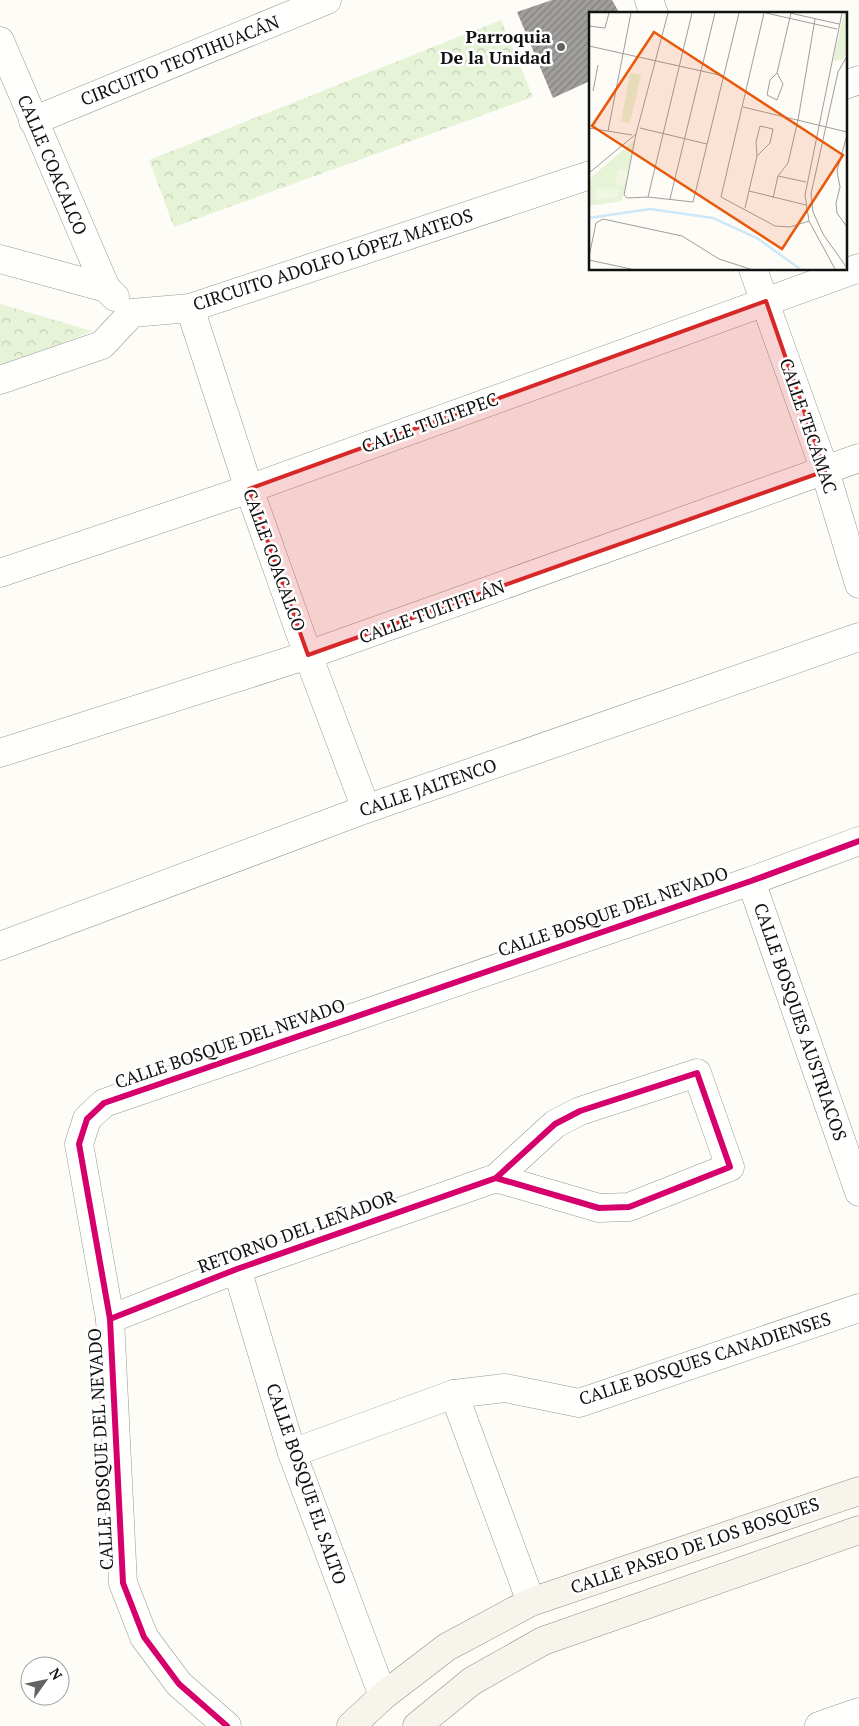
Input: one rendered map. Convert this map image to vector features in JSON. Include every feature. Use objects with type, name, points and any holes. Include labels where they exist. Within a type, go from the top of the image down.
[{"type":"main road","name":"CALLE PASEO DE LOS BOSQUES","points":[[352,1726],[383,1696],[447,1647],[531,1602],[859,1491]]},
{"type":"main road","points":[[418,1726],[472,1681],[543,1641],[859,1530]]},
{"type":"street","name":"CIRCUITO TEOTIHUACÁN","points":[[33,121],[327,0]]},
{"type":"street","points":[[649,0],[653,12]]},
{"type":"street","name":"CALLE COACALCO","points":[[0,41],[106,288]]},
{"type":"street","points":[[846,85],[859,80]]},
{"type":"street","name":"CIRCUITO ADOLFO LÓPEZ MATEOS","points":[[132,313],[190,308],[589,175]]},
{"type":"street","points":[[0,259],[106,288],[132,313],[102,345],[0,380]]},
{"type":"street","name":"CALLE TULTEPEC","points":[[0,573],[249,489],[859,268]]},
{"type":"street","name":"CALLE TECÁMAC","points":[[754,270],[824,471],[859,584]]},
{"type":"street","name":"CALLE COACALCO","points":[[190,308],[249,489],[308,656],[366,809]]},
{"type":"street","name":"CALLE TULTITLÁN","points":[[0,753],[308,656],[859,458]]},
{"type":"street","name":"CALLE JALTENCO","points":[[0,946],[366,809],[859,637]]},
{"type":"street","name":"CALLE BOSQUE DEL NEVADO","points":[[227,1726],[179,1684],[144,1637],[123,1582],[110,1319],[79,1144],[87,1119],[104,1103],[751,881],[859,841]]},
{"type":"street","name":"CALLE BOSQUES AUSTRIACOS","points":[[751,881],[859,1192]]},
{"type":"street","points":[[697,1072],[730,1167],[629,1207],[599,1208],[496,1178],[555,1124],[580,1111],[697,1072]]},
{"type":"street","name":"RETORNO DEL LEÑADOR","points":[[110,1319],[237,1269],[496,1178]]},
{"type":"street","name":"CALLE BOSQUE EL SALTO","points":[[237,1269],[292,1453],[383,1696]]},
{"type":"street","name":"CALLE BOSQUES CANADIENSES","points":[[292,1453],[454,1394],[505,1388],[579,1404],[859,1308]]},
{"type":"street","points":[[454,1394],[531,1602]]},
{"type":"street","points":[[819,1726],[859,1712]]},
{"type":"highlighted area","points":[[766,301],[825,471],[308,655],[249,489]]},
{"type":"green space","points":[[501,20],[533,97],[174,227],[149,160]]},
{"type":"green space","points":[[0,304],[92,331],[0,369]]},
{"type":"building","name":"Parroquia De la Unidad","points":[[552,0],[612,0],[619,12],[589,12],[589,81],[553,98],[517,12]]},
{"type":"cycle path","points":[[227,1726],[179,1684],[144,1637],[123,1583],[110,1319],[79,1144],[87,1119],[104,1103],[751,881],[859,841]]},
{"type":"cycle path","points":[[110,1319],[237,1269],[496,1178],[555,1124],[580,1111],[697,1073],[730,1167],[629,1207],[599,1208],[496,1178]]},
{"type":"place","name":"Parroquia De la Unidad","points":[[561,47]]}]
